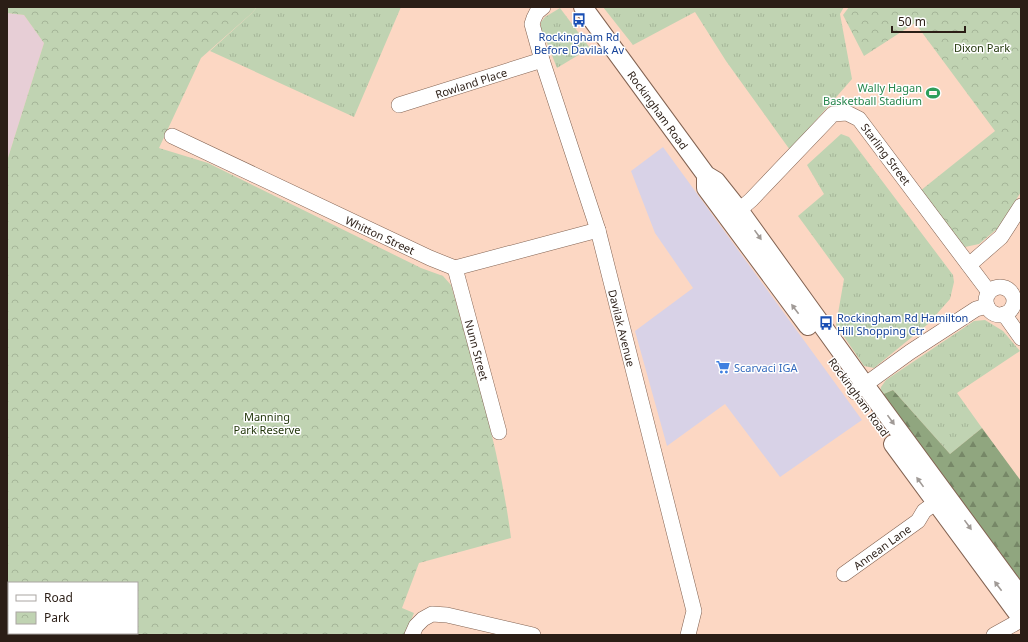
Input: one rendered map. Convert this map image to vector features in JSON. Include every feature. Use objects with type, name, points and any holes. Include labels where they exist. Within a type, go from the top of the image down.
[{"type":"main road","name":"Rockingham Road","points":[[583,7],[706,175],[706,188],[734,214],[860,389],[1021,597]]},
{"type":"main road","name":"Rockingham Road","points":[[860,389],[935,502],[1021,619]]},
{"type":"street","name":"Davilak Avenue","points":[[526,7],[598,230],[694,611],[688,635]]},
{"type":"street","points":[[532,24],[537,12],[543,7]]},
{"type":"street","name":"Rowland Place","points":[[399,105],[542,60]]},
{"type":"street","name":"Starling Street","points":[[734,214],[750,200],[833,114],[847,113],[859,119],[969,265],[988,299]]},
{"type":"street","name":"Whitton Street","points":[[172,136],[430,258],[455,268]]},
{"type":"street","points":[[969,265],[1001,236],[1021,206]]},
{"type":"street","points":[[455,268],[598,230]]},
{"type":"street","name":"Nunn Street","points":[[455,268],[499,432]]},
{"type":"street","points":[[860,389],[910,352],[976,309],[988,299],[997,287],[1007,288],[1018,300],[1012,309],[1004,314],[996,314],[989,310],[988,299]]},
{"type":"street","points":[[1004,314],[1021,338]]},
{"type":"street","name":"Annean Lane","points":[[844,574],[918,521],[924,510],[935,502]]},
{"type":"street","points":[[414,631],[423,619],[432,614],[447,615],[533,635]]},
{"type":"street","points":[[994,635],[1021,619]]},
{"type":"shaded area","points":[[7,13],[24,15],[44,43],[7,161]]},
{"type":"shaded area","points":[[663,147],[862,420],[780,477],[725,404],[667,446],[635,331],[693,288],[655,233],[631,171]]},
{"type":"green space","name":"Manning Park Reserve","points":[[7,7],[257,7],[201,58],[159,148],[208,163],[421,268],[443,276],[451,285],[478,379],[494,442],[511,538],[419,563],[402,608],[414,613],[405,635],[7,635],[7,161],[44,43],[24,15],[7,13]]},
{"type":"green space","points":[[257,7],[401,7],[354,117],[210,51]]},
{"type":"green space","points":[[603,7],[844,7],[840,14],[852,79],[790,150],[726,61],[695,12],[633,45]]},
{"type":"green space","name":"Dixon Park","points":[[849,7],[1021,7],[1021,192],[997,229],[979,244],[965,247],[920,191],[995,131],[915,23],[864,56],[843,15]]},
{"type":"green space","points":[[560,8],[590,48],[557,68],[541,28],[541,22],[545,17]]},
{"type":"green space","points":[[841,134],[849,137],[953,275],[954,282],[950,299],[928,324],[874,368],[864,366],[836,325],[844,279],[798,216],[824,194],[807,165]]},
{"type":"green space","points":[[985,320],[1003,331],[1020,351],[957,393],[982,428],[950,454],[893,390],[879,396],[881,387],[886,380],[974,321]]},
{"type":"green space","points":[[893,390],[950,454],[982,428],[1021,481],[1021,588],[879,396]]},
{"type":"place","name":"Rockingham Rd Before Davilak Av","points":[[579,20]]},
{"type":"place","name":"Wally Hagan Basketball Stadium","points":[[933,93]]},
{"type":"place","name":"Rockingham Rd Hamilton Hill Shopping Ctr","points":[[826,323]]},
{"type":"place","name":"Scarvaci IGA","points":[[723,367]]}]
